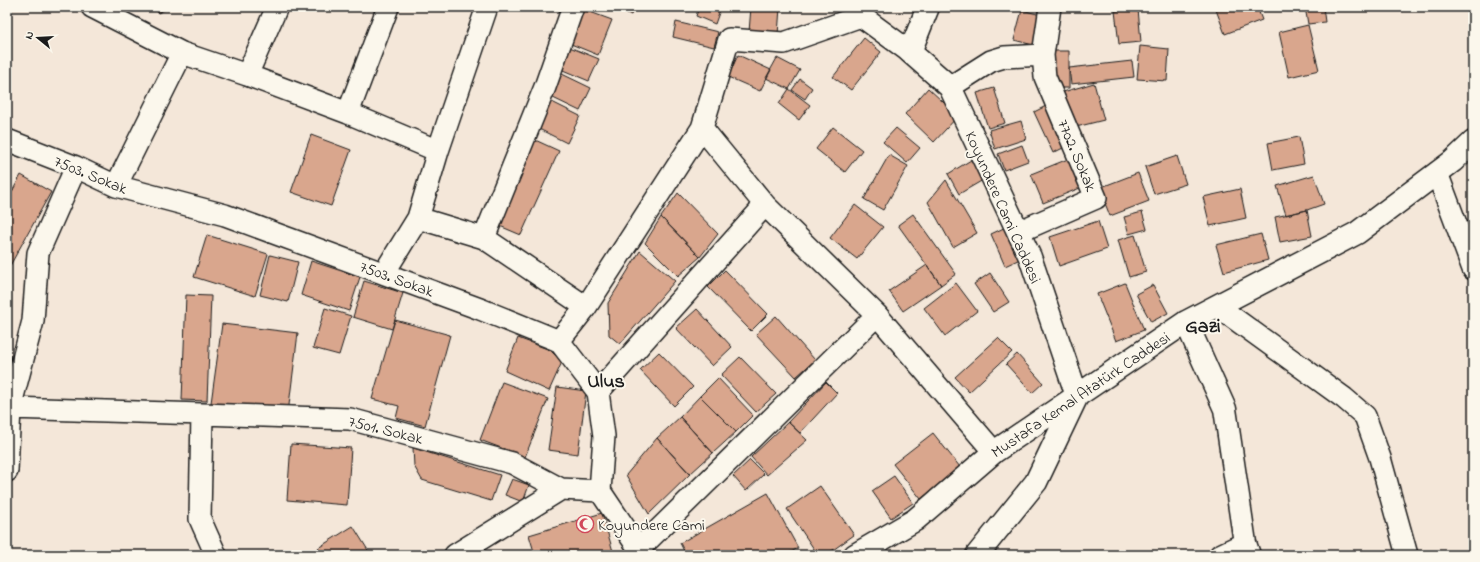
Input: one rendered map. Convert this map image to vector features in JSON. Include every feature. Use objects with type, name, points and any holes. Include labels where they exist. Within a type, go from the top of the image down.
[{"type":"street","points":[[92,7],[182,53],[247,75],[348,113],[438,151]]},
{"type":"street","points":[[247,75],[277,7]]},
{"type":"street","points":[[348,113],[388,7]]},
{"type":"street","points":[[384,273],[418,218],[438,151],[487,7]]},
{"type":"street","points":[[484,238],[545,87],[573,7]]},
{"type":"street","points":[[910,52],[928,7]]},
{"type":"street","points":[[877,315],[641,552],[600,491],[604,436],[598,392],[559,341],[586,308],[702,128],[729,39],[784,42],[863,11],[950,87],[991,61],[1004,57],[1043,55],[1050,7]]},
{"type":"street","points":[[116,186],[182,53]]},
{"type":"street","name":"7702. Sokak","points":[[1018,232],[1096,198],[1045,77],[1043,55]]},
{"type":"street","name":"Koyundere Cami Caddesi","points":[[950,87],[1030,258],[1077,396]]},
{"type":"street","points":[[702,128],[765,205],[877,315],[994,452]]},
{"type":"street","name":"7503. Sokak","points":[[7,140],[76,167],[116,186],[225,215],[384,273],[559,341]]},
{"type":"street","name":"Mustafa Kemal Atatürk Caddesi","points":[[855,555],[915,520],[994,452],[1186,322],[1357,233],[1453,161],[1473,142]]},
{"type":"street","points":[[7,471],[8,407],[33,321],[38,253],[76,167]]},
{"type":"street","points":[[1437,173],[1473,269]]},
{"type":"street","points":[[598,392],[765,205]]},
{"type":"street","points":[[418,218],[484,238],[586,308]]},
{"type":"street","points":[[1217,306],[1344,398],[1365,416],[1380,458],[1407,555]]},
{"type":"street","points":[[1186,322],[1225,409],[1247,549],[1220,555]]},
{"type":"street","points":[[976,555],[1036,482],[1077,396]]},
{"type":"street","name":"7501. Sokak","points":[[8,407],[350,418],[512,463],[561,490]]},
{"type":"street","points":[[202,414],[200,519],[216,555]]},
{"type":"street","points":[[455,555],[561,490],[600,491]]},
{"type":"building","points":[[156,7],[170,7],[158,13]]},
{"type":"building","points":[[615,7],[635,7],[631,15]]},
{"type":"building","points":[[699,7],[721,7],[715,24],[696,16]]},
{"type":"building","points":[[751,7],[780,7],[778,35],[749,32]]},
{"type":"building","points":[[1131,7],[1158,7],[1158,8],[1131,10]]},
{"type":"building","points":[[1215,7],[1257,7],[1262,20],[1225,34]]},
{"type":"building","points":[[1305,7],[1323,7],[1325,22],[1308,24]]},
{"type":"building","points":[[579,8],[612,20],[598,55],[566,42]]},
{"type":"building","points":[[1138,9],[1141,42],[1119,44],[1115,11]]},
{"type":"building","points":[[1022,10],[1041,15],[1033,45],[1014,40]]},
{"type":"building","points":[[676,22],[718,32],[714,47],[673,37]]},
{"type":"building","points":[[1308,25],[1319,70],[1289,77],[1279,32]]},
{"type":"building","points":[[864,38],[881,52],[851,90],[833,77]]},
{"type":"building","points":[[567,46],[599,59],[589,81],[558,68]]},
{"type":"building","points":[[1140,46],[1169,49],[1167,81],[1137,79]]},
{"type":"building","points":[[1053,51],[1069,51],[1069,88],[1053,88]]},
{"type":"building","points":[[738,55],[771,70],[760,91],[728,77]]},
{"type":"building","points":[[777,58],[800,70],[789,89],[766,78]]},
{"type":"building","points":[[1132,61],[1134,77],[1071,84],[1069,68]]},
{"type":"building","points":[[562,74],[591,88],[580,111],[551,97]]},
{"type":"building","points":[[800,79],[812,88],[805,99],[792,90]]},
{"type":"building","points":[[1094,83],[1104,120],[1072,128],[1063,92]]},
{"type":"building","points":[[928,88],[958,116],[934,142],[905,114]]},
{"type":"building","points":[[994,88],[1005,123],[988,128],[977,93]]},
{"type":"building","points":[[789,89],[810,105],[799,120],[779,104]]},
{"type":"building","points":[[550,101],[580,116],[567,143],[537,128]]},
{"type":"building","points":[[1048,105],[1067,146],[1053,153],[1034,112]]},
{"type":"building","points":[[1021,121],[1026,139],[995,149],[989,130]]},
{"type":"building","points":[[833,127],[862,150],[845,172],[816,149]]},
{"type":"building","points":[[896,128],[920,148],[907,163],[883,142]]},
{"type":"building","points":[[311,135],[351,150],[331,206],[291,192]]},
{"type":"building","points":[[1299,137],[1304,164],[1273,170],[1268,143]]},
{"type":"building","points":[[533,139],[559,151],[521,235],[495,224]]},
{"type":"building","points":[[1022,145],[1028,161],[1004,170],[998,154]]},
{"type":"building","points":[[889,155],[908,166],[883,210],[864,199]]},
{"type":"building","points":[[1177,156],[1186,184],[1154,194],[1145,167]]},
{"type":"building","points":[[1068,159],[1080,188],[1043,203],[1031,174]]},
{"type":"building","points":[[971,160],[983,180],[959,194],[948,174]]},
{"type":"building","points":[[1138,173],[1149,201],[1110,216],[1099,188]]},
{"type":"building","points":[[21,175],[51,192],[7,271],[7,201]]},
{"type":"building","points":[[1314,175],[1324,204],[1286,215],[1277,186]]},
{"type":"building","points":[[946,180],[977,233],[953,247],[928,202]]},
{"type":"building","points":[[1240,189],[1246,218],[1210,226],[1203,197]]},
{"type":"building","points":[[678,193],[718,234],[700,257],[661,217]]},
{"type":"building","points":[[855,205],[883,227],[857,259],[830,238]]},
{"type":"building","points":[[1307,210],[1312,236],[1280,242],[1275,217]]},
{"type":"building","points":[[1142,212],[1147,229],[1129,234],[1124,217]]},
{"type":"building","points":[[913,214],[956,274],[941,285],[898,225]]},
{"type":"building","points":[[661,217],[700,257],[678,276],[645,243]]},
{"type":"building","points":[[1098,221],[1107,249],[1059,266],[1050,237]]},
{"type":"building","points":[[1006,227],[1020,259],[1005,266],[991,234]]},
{"type":"building","points":[[1261,234],[1268,260],[1224,272],[1216,245]]},
{"type":"building","points":[[207,235],[268,254],[255,296],[194,277]]},
{"type":"building","points":[[1135,235],[1146,272],[1129,277],[1118,240]]},
{"type":"building","points":[[640,251],[675,281],[620,344],[609,335],[608,303]]},
{"type":"building","points":[[270,255],[298,262],[288,302],[260,295]]},
{"type":"building","points":[[311,261],[360,277],[349,311],[301,295]]},
{"type":"building","points":[[927,265],[941,285],[903,311],[889,291]]},
{"type":"building","points":[[725,270],[768,314],[751,331],[708,287]]},
{"type":"building","points":[[990,273],[1009,302],[993,312],[974,284]]},
{"type":"building","points":[[364,281],[403,293],[392,329],[353,317]]},
{"type":"building","points":[[956,283],[977,311],[945,336],[924,308]]},
{"type":"building","points":[[1125,283],[1144,330],[1116,341],[1097,294]]},
{"type":"building","points":[[1153,285],[1168,313],[1151,322],[1136,294]]},
{"type":"building","points":[[186,295],[211,296],[207,401],[182,400]]},
{"type":"building","points":[[325,308],[351,316],[339,355],[313,348]]},
{"type":"building","points":[[697,309],[732,347],[712,366],[676,328]]},
{"type":"building","points":[[776,316],[815,360],[796,377],[756,334]]},
{"type":"building","points":[[395,320],[450,335],[425,426],[396,418],[399,406],[372,399]]},
{"type":"building","points":[[222,324],[298,333],[288,413],[211,403]]},
{"type":"building","points":[[518,338],[550,350],[562,362],[549,391],[505,371]]},
{"type":"building","points":[[998,338],[1012,352],[969,392],[955,377]]},
{"type":"building","points":[[659,352],[693,387],[674,406],[640,370]]},
{"type":"building","points":[[1017,354],[1043,383],[1032,393],[1006,364]]},
{"type":"building","points":[[740,357],[776,394],[756,412],[721,375]]},
{"type":"building","points":[[718,378],[753,415],[736,432],[700,396]]},
{"type":"building","points":[[502,382],[548,399],[525,457],[480,440]]},
{"type":"building","points":[[826,382],[837,393],[800,433],[788,422]]},
{"type":"building","points":[[557,387],[586,391],[578,454],[548,450]]},
{"type":"building","points":[[700,396],[736,432],[713,453],[680,417]]},
{"type":"building","points":[[680,417],[713,453],[690,474],[657,438]]},
{"type":"building","points":[[788,422],[807,440],[767,475],[751,457]]},
{"type":"building","points":[[933,433],[960,467],[921,499],[893,464]]},
{"type":"building","points":[[657,438],[690,474],[649,514],[626,475]]},
{"type":"building","points":[[291,444],[351,448],[347,505],[287,500]]},
{"type":"building","points":[[413,448],[500,475],[491,501],[422,480],[414,466]]},
{"type":"building","points":[[750,460],[764,474],[746,491],[733,476]]},
{"type":"building","points":[[894,476],[913,503],[891,518],[872,491]]},
{"type":"building","points":[[512,479],[529,485],[523,502],[505,495]]},
{"type":"building","points":[[820,486],[854,535],[826,555],[818,555],[787,509]]},
{"type":"building","points":[[768,493],[798,548],[786,555],[686,555],[680,543]]},
{"type":"building","name":"Koyundere Cami","points":[[602,513],[614,555],[535,555],[529,535]]},
{"type":"building","points":[[353,526],[371,555],[323,555],[318,548]]},
{"type":"place","name":"Koyundere Cami","points":[[585,524]]},
{"type":"district","name":"Gazi","points":[[1203,325]]},
{"type":"district","name":"Ulus","points":[[606,380]]}]
